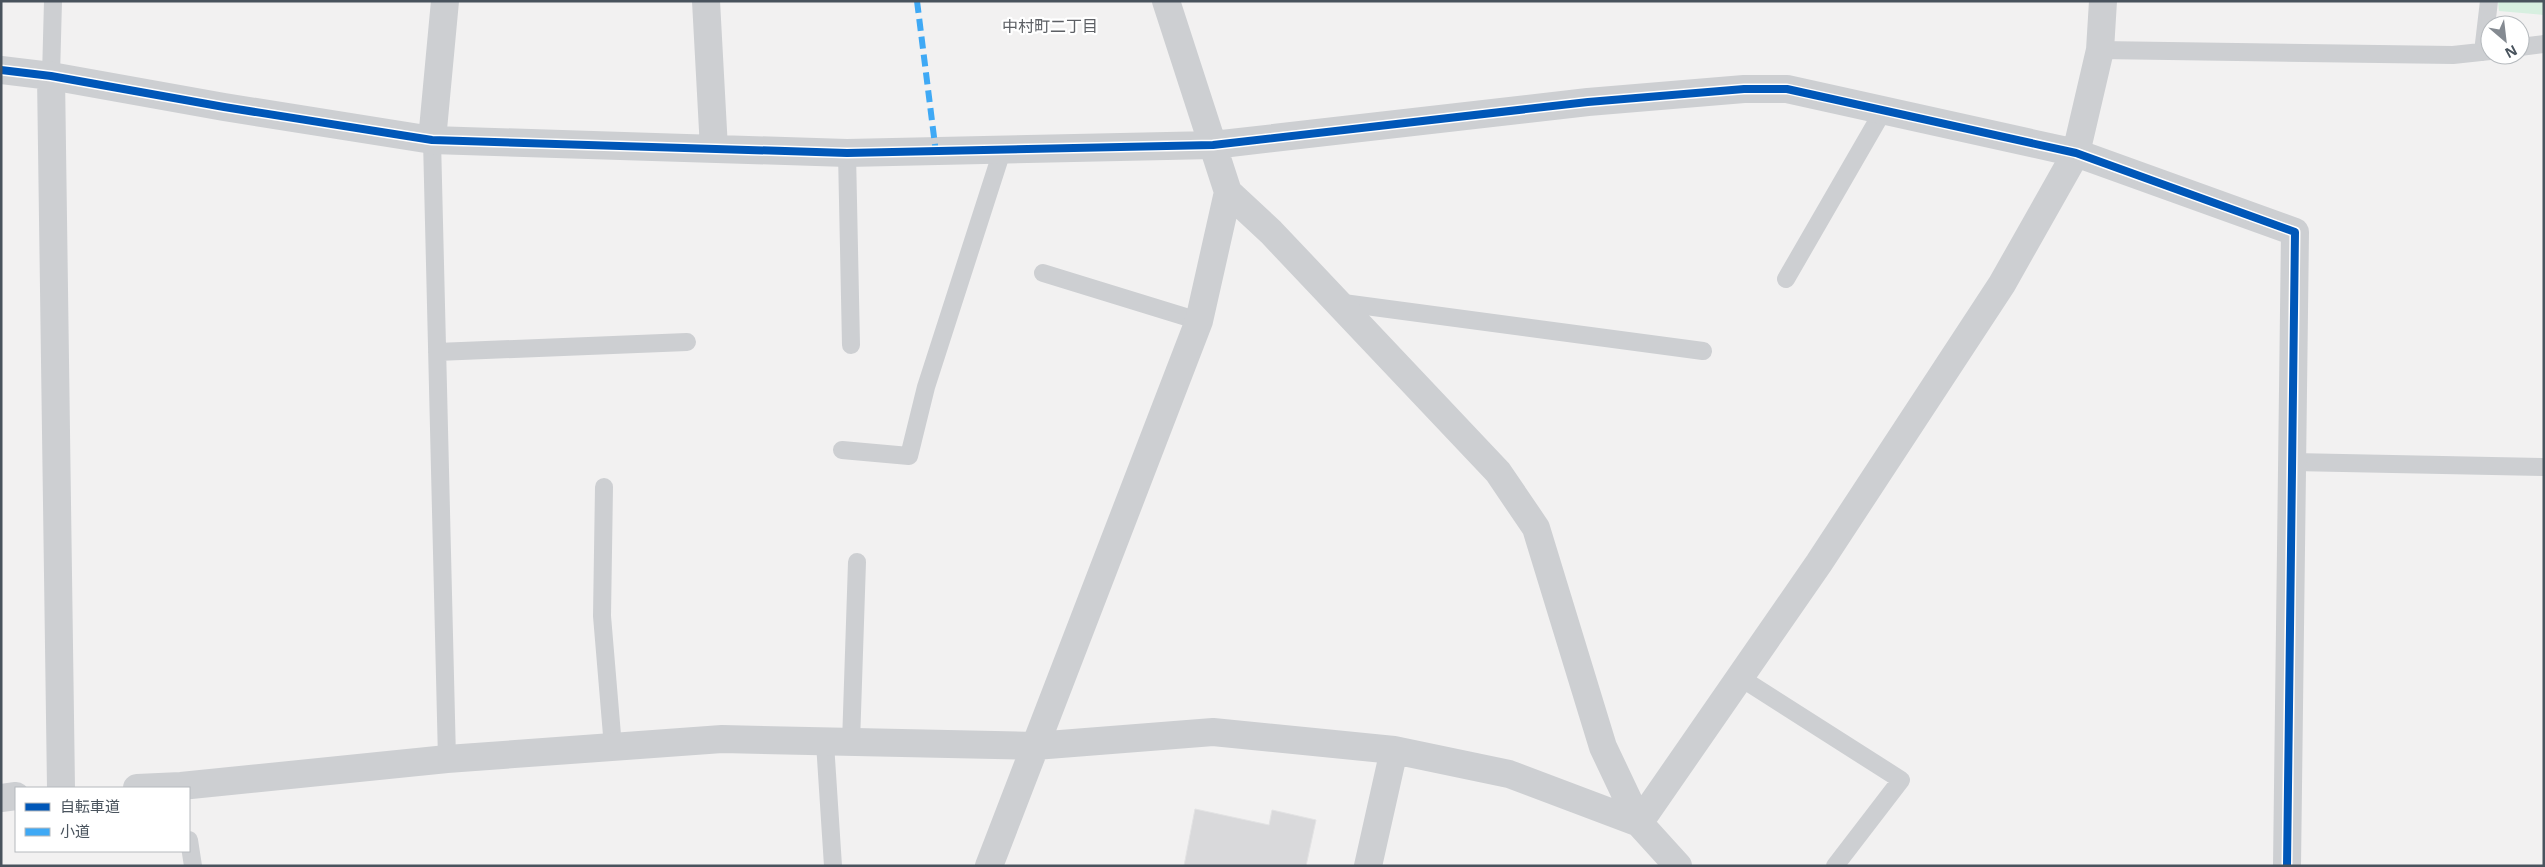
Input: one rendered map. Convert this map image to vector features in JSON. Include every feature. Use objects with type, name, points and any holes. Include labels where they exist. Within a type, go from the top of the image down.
[{"type":"street","points":[[432,140],[445,1]]},
{"type":"street","points":[[706,1],[714,149]]},
{"type":"street","points":[[1166,1],[1228,192],[1272,232],[1498,472],[1536,528],[1603,747],[1639,823],[1678,866]]},
{"type":"street","points":[[1639,823],[1741,678],[2002,284],[2076,153],[2100,50],[2103,1]]},
{"type":"street","points":[[1,70],[51,76],[224,107],[432,140],[847,153],[1213,145],[1588,102],[1744,89],[1786,90],[2076,153],[2295,232],[2287,866]]},
{"type":"street","points":[[51,76],[61,787]]},
{"type":"street","points":[[989,866],[1199,321],[1228,192]]},
{"type":"street","points":[[181,787],[446,758],[722,740],[1035,746],[1213,732],[1394,750],[1509,774],[1639,823]]},
{"type":"street","points":[[1368,866],[1394,750]]},
{"type":"street","points":[[1,798],[15,796]]},
{"type":"lane","points":[[51,76],[52,1]]},
{"type":"lane","points":[[2488,15],[2489,1]]},
{"type":"lane","points":[[2530,46],[2544,44]]},
{"type":"lane","points":[[2100,50],[2452,55],[2480,52]]},
{"type":"lane","points":[[1786,279],[1883,111]]},
{"type":"lane","points":[[432,140],[446,758]]},
{"type":"lane","points":[[842,450],[909,456],[926,387],[1002,151]]},
{"type":"lane","points":[[847,153],[851,346]]},
{"type":"lane","points":[[1043,272],[1199,321]]},
{"type":"lane","points":[[1336,302],[1703,350]]},
{"type":"lane","points":[[437,352],[688,342]]},
{"type":"lane","points":[[2293,462],[2544,467]]},
{"type":"lane","points":[[604,487],[602,616],[613,747]]},
{"type":"lane","points":[[833,866],[838,743],[857,562]]},
{"type":"lane","points":[[1741,678],[1901,780],[1835,866]]},
{"type":"lane","points":[[190,846],[193,866]]},
{"type":"green space","points":[[2498,1],[2544,1],[2544,15],[2499,11]]},
{"type":"building","points":[[1195,809],[1269,825],[1272,810],[1316,820],[1306,866],[1184,866]]},
{"type":"marked path","points":[[917,1],[936,153]]},
{"type":"cycle path","points":[[1,70],[51,76],[224,107],[432,140],[847,153],[1213,145],[1588,102],[1744,89],[1787,89],[2076,153],[2295,232],[2287,866]]},
{"type":"district","name":"中村町二丁目","points":[[1050,26]]}]
